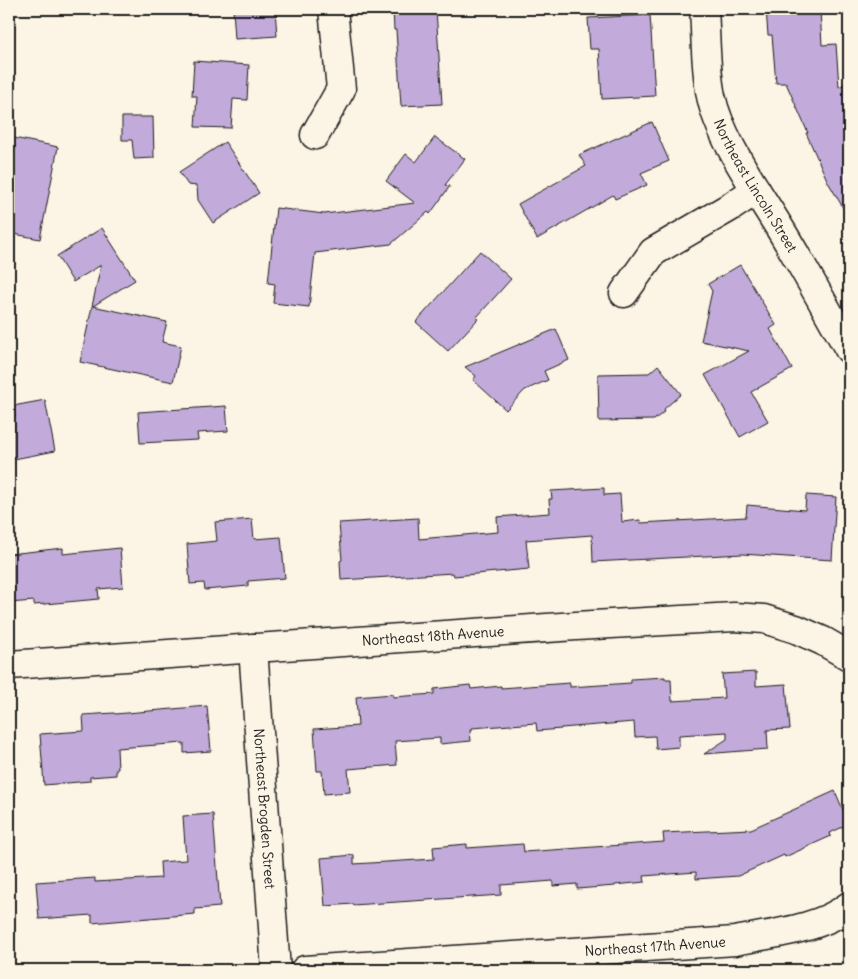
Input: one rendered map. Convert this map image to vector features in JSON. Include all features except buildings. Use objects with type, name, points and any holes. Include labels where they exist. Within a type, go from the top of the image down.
[{"type":"street","points":[[315,135],[341,89],[334,9]]},
{"type":"street","name":"Northeast Lincoln Street","points":[[704,9],[711,96],[721,126],[756,190],[849,348]]},
{"type":"street","points":[[624,293],[653,252],[756,190]]},
{"type":"street","name":"Northeast 18th Avenue","points":[[9,665],[734,617],[764,619],[796,629],[823,641],[849,656]]},
{"type":"street","name":"Northeast Brogden Street","points":[[254,648],[276,970]]},
{"type":"street","name":"Northeast 17th Avenue","points":[[305,970],[735,940],[817,923],[849,906]]}]
